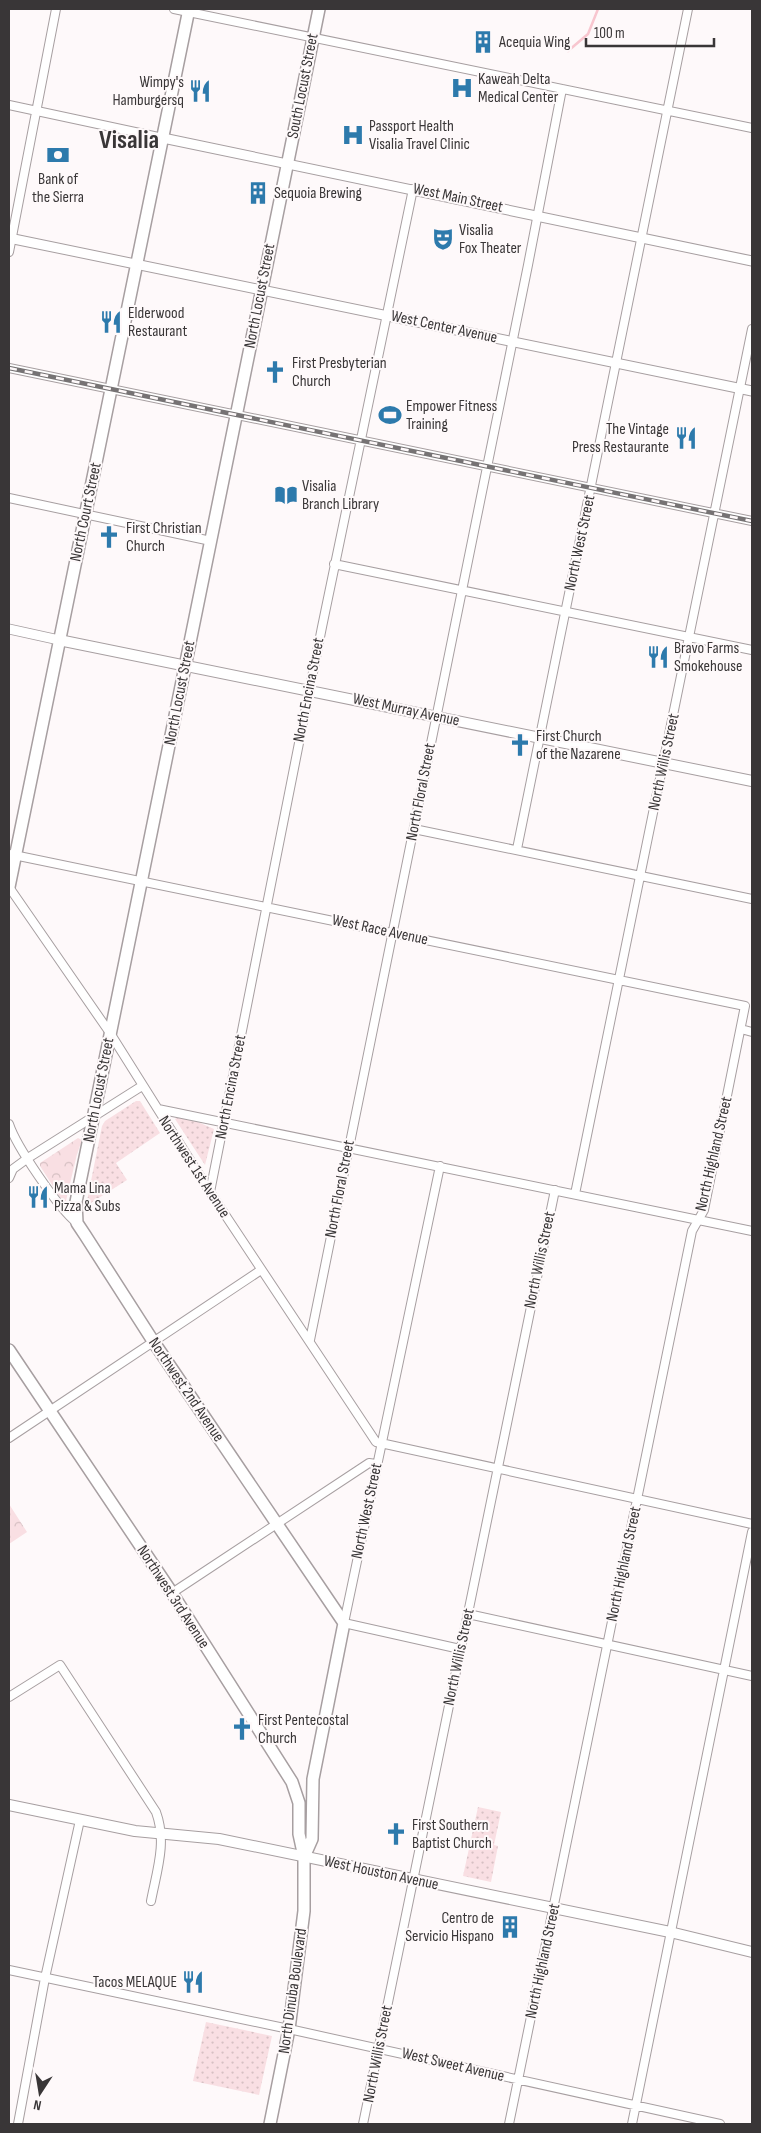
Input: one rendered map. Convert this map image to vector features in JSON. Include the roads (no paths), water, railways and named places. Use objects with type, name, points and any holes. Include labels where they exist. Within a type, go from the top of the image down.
[{"type":"main road","name":"South Locust Street","points":[[288,164],[319,9]]},
{"type":"main road","name":"North Court Street","points":[[9,887],[12,855],[60,640],[189,10]]},
{"type":"main road","name":"North Locust Street","points":[[77,1223],[76,1202],[235,415],[288,164]]},
{"type":"main road","name":"West Murray Avenue","points":[[60,640],[752,780]]},
{"type":"main road","name":"Northwest 2nd Avenue","points":[[77,1223],[153,1341],[344,1624]]},
{"type":"main road","name":"Northwest 3rd Avenue","points":[[9,1350],[48,1412],[172,1593],[292,1782],[299,1803],[299,1832],[304,1857]]},
{"type":"main road","name":"North West Street","points":[[304,1857],[312,1840],[313,1779],[344,1624]]},
{"type":"main road","points":[[292,1782],[303,1786],[310,1784],[313,1779]]},
{"type":"main road","name":"West Houston Avenue","points":[[9,1805],[135,1831],[219,1839],[670,1932],[752,1952]]},
{"type":"main road","name":"North Dinuba Boulevard","points":[[270,2124],[289,2029],[304,1911],[304,1857]]},
{"type":"street","points":[[9,252],[10,238],[56,9]]},
{"type":"street","points":[[174,9],[189,10],[752,128]]},
{"type":"street","name":"North West Street","points":[[517,850],[688,9]]},
{"type":"street","name":"North Floral Street","points":[[310,1340],[513,342],[562,89]]},
{"type":"street","points":[[9,105],[163,138]]},
{"type":"street","name":"West Main Street","points":[[163,138],[642,236],[752,261]]},
{"type":"street","name":"North Encina Street","points":[[210,1192],[334,564],[362,440],[413,189]]},
{"type":"street","name":"West Center Avenue","points":[[10,238],[752,391]]},
{"type":"street","name":"North Willis Street","points":[[575,1194],[621,979],[752,329]]},
{"type":"street","points":[[9,368],[752,521]]},
{"type":"street","points":[[9,498],[211,540]]},
{"type":"street","points":[[334,564],[461,592],[752,650]]},
{"type":"street","points":[[9,629],[60,640]]},
{"type":"street","points":[[414,829],[752,899]]},
{"type":"street","name":"West Race Avenue","points":[[12,855],[745,1006]]},
{"type":"street","name":"Northwest 1st Avenue","points":[[9,887],[110,1033],[210,1192],[376,1442],[382,1443]]},
{"type":"street","name":"North Highland Street","points":[[509,2124],[692,1231],[704,1210],[745,1006]]},
{"type":"street","points":[[741,1030],[752,1032]]},
{"type":"street","points":[[9,1178],[13,1170],[28,1158],[142,1086]]},
{"type":"street","points":[[158,1109],[752,1231]]},
{"type":"street","name":"Northwest 2nd Avenue","points":[[9,1124],[16,1141],[65,1214],[77,1223]]},
{"type":"street","name":"North West Street","points":[[344,1624],[376,1464],[440,1166]]},
{"type":"street","name":"North Willis Street","points":[[364,2124],[555,1190]]},
{"type":"street","points":[[9,1438],[262,1270]]},
{"type":"street","points":[[382,1443],[752,1524]]},
{"type":"street","points":[[172,1593],[368,1463],[376,1464]]},
{"type":"street","points":[[632,2124],[752,1532]]},
{"type":"street","points":[[468,1614],[752,1676]]},
{"type":"street","points":[[344,1624],[460,1649]]},
{"type":"street","points":[[9,1696],[60,1665],[156,1812],[162,1834],[162,1849],[151,1901]]},
{"type":"street","points":[[18,2124],[46,1978],[80,1820]]},
{"type":"street","name":"West Sweet Avenue","points":[[9,1970],[289,2029],[720,2124]]},
{"type":"waterway","points":[[568,51],[588,34],[598,9]]},
{"type":"railway","points":[[9,368],[752,521]]},
{"type":"place","name":"Acequia Wing","points":[[483,42]]},
{"type":"place","name":"Kaweah Delta Medical Center","points":[[462,88]]},
{"type":"place","name":"Wimpy's Hamburgersq","points":[[200,91]]},
{"type":"place","name":"Passport Health Visalia Travel Clinic","points":[[353,135]]},
{"type":"place","name":"Bank of the Sierra","points":[[58,155]]},
{"type":"place","name":"Sequoia Brewing","points":[[258,193]]},
{"type":"place","name":"Visalia Fox Theater","points":[[443,239]]},
{"type":"place","name":"Elderwood Restaurant","points":[[111,322]]},
{"type":"place","name":"First Presbyterian Church","points":[[275,372]]},
{"type":"place","name":"Empower Fitness Training","points":[[390,415]]},
{"type":"place","name":"The Vintage Press Restaurante","points":[[686,438]]},
{"type":"place","name":"Visalia Branch Library","points":[[286,495]]},
{"type":"place","name":"First Christian Church","points":[[109,537]]},
{"type":"place","name":"Bravo Farms Smokehouse","points":[[658,657]]},
{"type":"place","name":"First Church of the Nazarene","points":[[520,745]]},
{"type":"place","name":"Mama Lina Pizza & Subs","points":[[38,1197]]},
{"type":"place","name":"First Pentecostal Church","points":[[242,1729]]},
{"type":"place","name":"First Southern Baptist Church","points":[[396,1834]]},
{"type":"place","name":"Centro de Servicio Hispano","points":[[510,1927]]},
{"type":"place","name":"Tacos MELAQUE","points":[[193,1982]]},
{"type":"district","name":"Visalia","points":[[129,140]]}]
